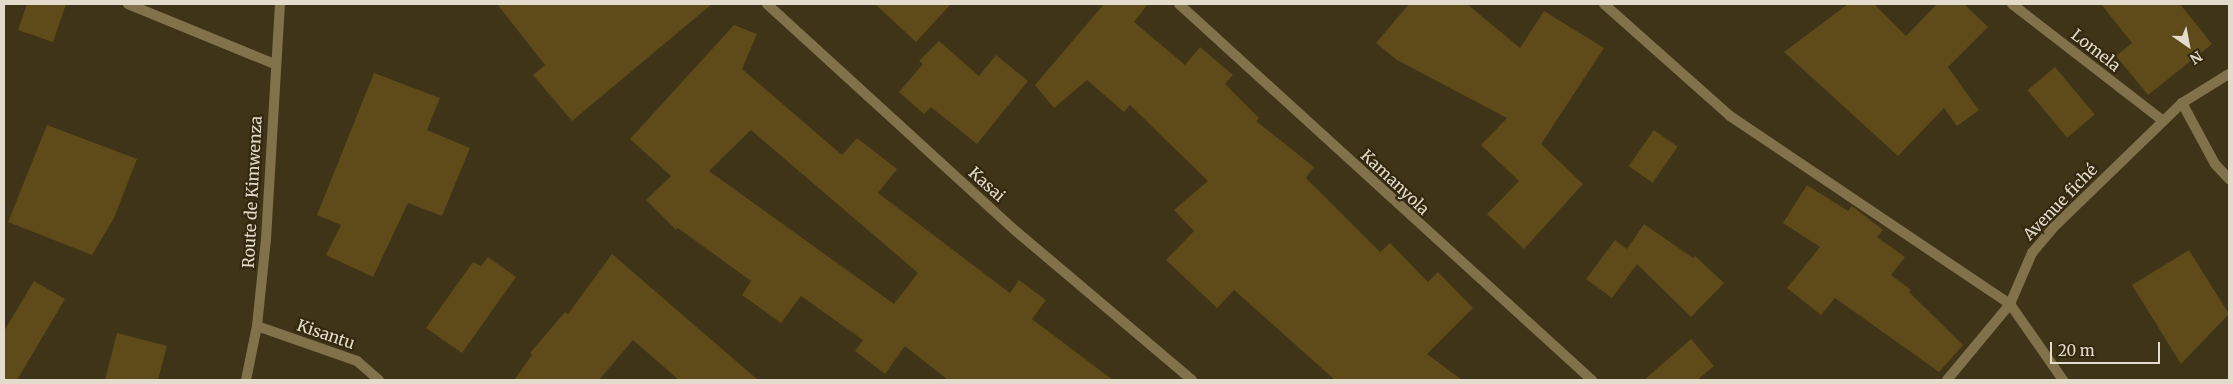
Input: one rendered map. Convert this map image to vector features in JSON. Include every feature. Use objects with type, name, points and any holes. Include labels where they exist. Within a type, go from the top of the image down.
[{"type":"street","points":[[128,4],[274,64]]},
{"type":"street","name":"Route de Kimwenza","points":[[246,380],[257,326],[266,239],[274,64],[280,4]]},
{"type":"street","name":"Kasai","points":[[767,4],[1017,232],[1192,380]]},
{"type":"street","name":"Kamanyola","points":[[1179,4],[1592,380]]},
{"type":"street","points":[[1604,4],[1730,116],[2010,304],[2063,380]]},
{"type":"street","name":"Lomela","points":[[2012,4],[2162,120]]},
{"type":"street","name":"Avenue fiché","points":[[1948,380],[2010,304],[2032,253],[2162,120],[2182,103],[2229,74]]},
{"type":"street","points":[[2182,103],[2215,164],[2229,179]]},
{"type":"street","name":"Kisantu","points":[[257,326],[357,361],[379,380]]},
{"type":"building","points":[[27,4],[66,4],[53,42],[18,30]]},
{"type":"building","points":[[497,4],[712,4],[572,121],[533,75],[545,65]]},
{"type":"building","points":[[875,4],[951,4],[916,42]]},
{"type":"building","points":[[1104,4],[1148,4],[1134,22],[1185,65],[1200,47],[1233,75],[1225,84],[1259,118],[1256,121],[1314,167],[1306,178],[1380,252],[1390,243],[1428,282],[1438,272],[1473,308],[1427,354],[1462,380],[1335,380],[1234,290],[1217,308],[1166,260],[1194,231],[1174,210],[1208,181],[1130,105],[1124,112],[1087,80],[1054,108],[1035,85]]},
{"type":"building","points":[[1409,4],[1467,4],[1520,48],[1544,11],[1604,48],[1541,144],[1583,184],[1524,249],[1487,214],[1519,181],[1481,145],[1507,118],[1397,60],[1376,43]]},
{"type":"building","points":[[1848,4],[1874,4],[1906,36],[1937,4],[1964,4],[1988,27],[1948,67],[1979,110],[1957,126],[1944,108],[1898,156],[1784,52]]},
{"type":"building","points":[[2101,4],[2180,4],[2212,44],[2148,95],[2116,56],[2132,43]]},
{"type":"building","points":[[734,25],[757,34],[742,69],[842,155],[857,138],[897,169],[878,193],[1010,293],[1019,280],[1046,300],[1032,319],[1113,380],[948,380],[905,346],[885,374],[855,351],[863,340],[801,296],[781,323],[742,295],[751,281],[678,228],[676,230],[646,200],[671,176],[630,139]],"holes":[[[751,130],[918,273],[894,304],[709,171]]]},
{"type":"building","points":[[939,41],[979,76],[996,55],[1028,81],[977,144],[931,107],[924,114],[899,92],[923,64],[919,61]]},
{"type":"building","points":[[2055,67],[2095,114],[2067,138],[2027,90]]},
{"type":"building","points":[[374,73],[440,98],[427,130],[470,148],[442,216],[408,203],[373,277],[326,255],[341,225],[317,215]]},
{"type":"building","points":[[47,125],[137,159],[114,218],[92,255],[8,222]]},
{"type":"building","points":[[1654,130],[1678,147],[1653,183],[1629,166]]},
{"type":"building","points":[[1807,185],[1848,211],[1852,206],[1883,230],[1877,237],[1905,257],[1891,275],[1911,290],[1909,292],[1963,345],[1939,372],[1835,298],[1821,315],[1787,288],[1820,247],[1783,223]]},
{"type":"building","points":[[1644,224],[1693,258],[1695,256],[1724,283],[1691,317],[1637,264],[1612,298],[1586,279],[1615,240],[1627,249]]},
{"type":"building","points":[[2189,250],[2229,314],[2181,364],[2132,285]]},
{"type":"building","points":[[612,254],[758,380],[679,380],[633,340],[599,380],[514,380],[532,355],[530,353],[565,312],[568,314]]},
{"type":"building","points":[[488,257],[516,277],[462,353],[426,328],[473,262],[481,266]]},
{"type":"building","points":[[34,281],[65,299],[17,380],[4,380],[4,331]]},
{"type":"building","points":[[117,333],[167,346],[158,380],[105,380]]},
{"type":"building","points":[[1691,339],[1714,366],[1697,380],[1644,380]]}]
